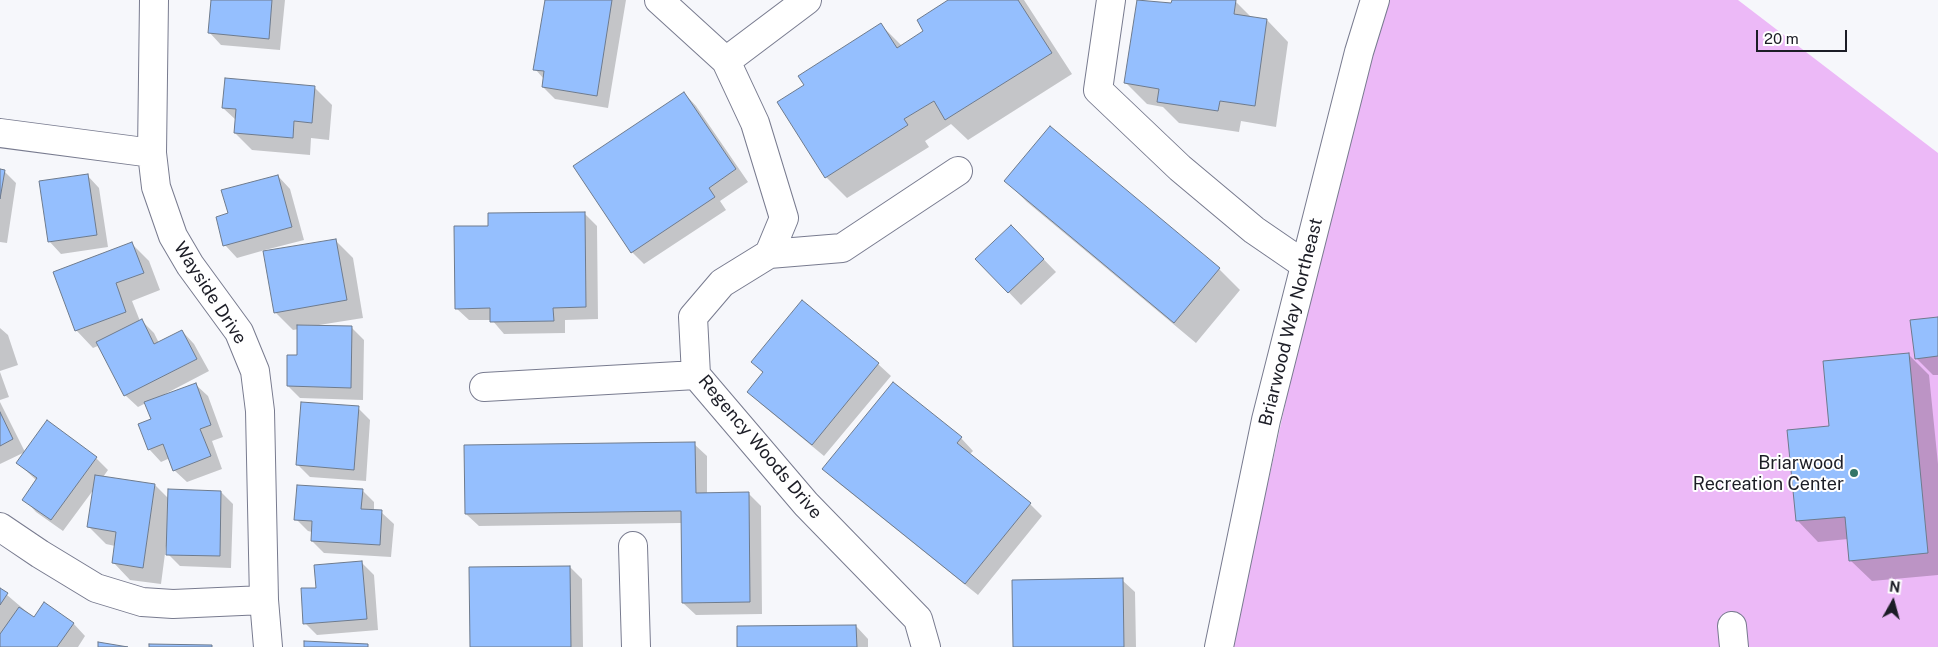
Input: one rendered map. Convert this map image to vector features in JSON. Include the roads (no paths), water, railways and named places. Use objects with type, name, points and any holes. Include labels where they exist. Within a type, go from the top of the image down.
[{"type":"street","name":"Wayside Drive","points":[[154,0],[152,153],[156,187],[173,236],[190,265],[239,332],[256,371],[260,411],[264,600],[268,647]]},
{"type":"street","points":[[659,0],[726,61],[755,123],[784,218],[769,254],[842,248],[958,171]]},
{"type":"street","points":[[726,61],[807,0]]},
{"type":"street","points":[[1111,0],[1098,90],[1180,168],[1254,230],[1305,265]]},
{"type":"street","name":"Briarwood Way Northeast","points":[[1219,647],[1266,420],[1375,0]]},
{"type":"street","points":[[0,133],[152,153]]},
{"type":"street","name":"Regency Woods Drive","points":[[769,254],[722,283],[693,317],[696,375],[806,504],[918,619],[926,647]]},
{"type":"street","points":[[484,388],[696,375]]},
{"type":"street","points":[[0,527],[96,588],[142,602],[173,604],[264,600]]},
{"type":"street","points":[[633,546],[636,647]]},
{"type":"place","name":"Briarwood Recreation Center","points":[[1854,473]]}]
